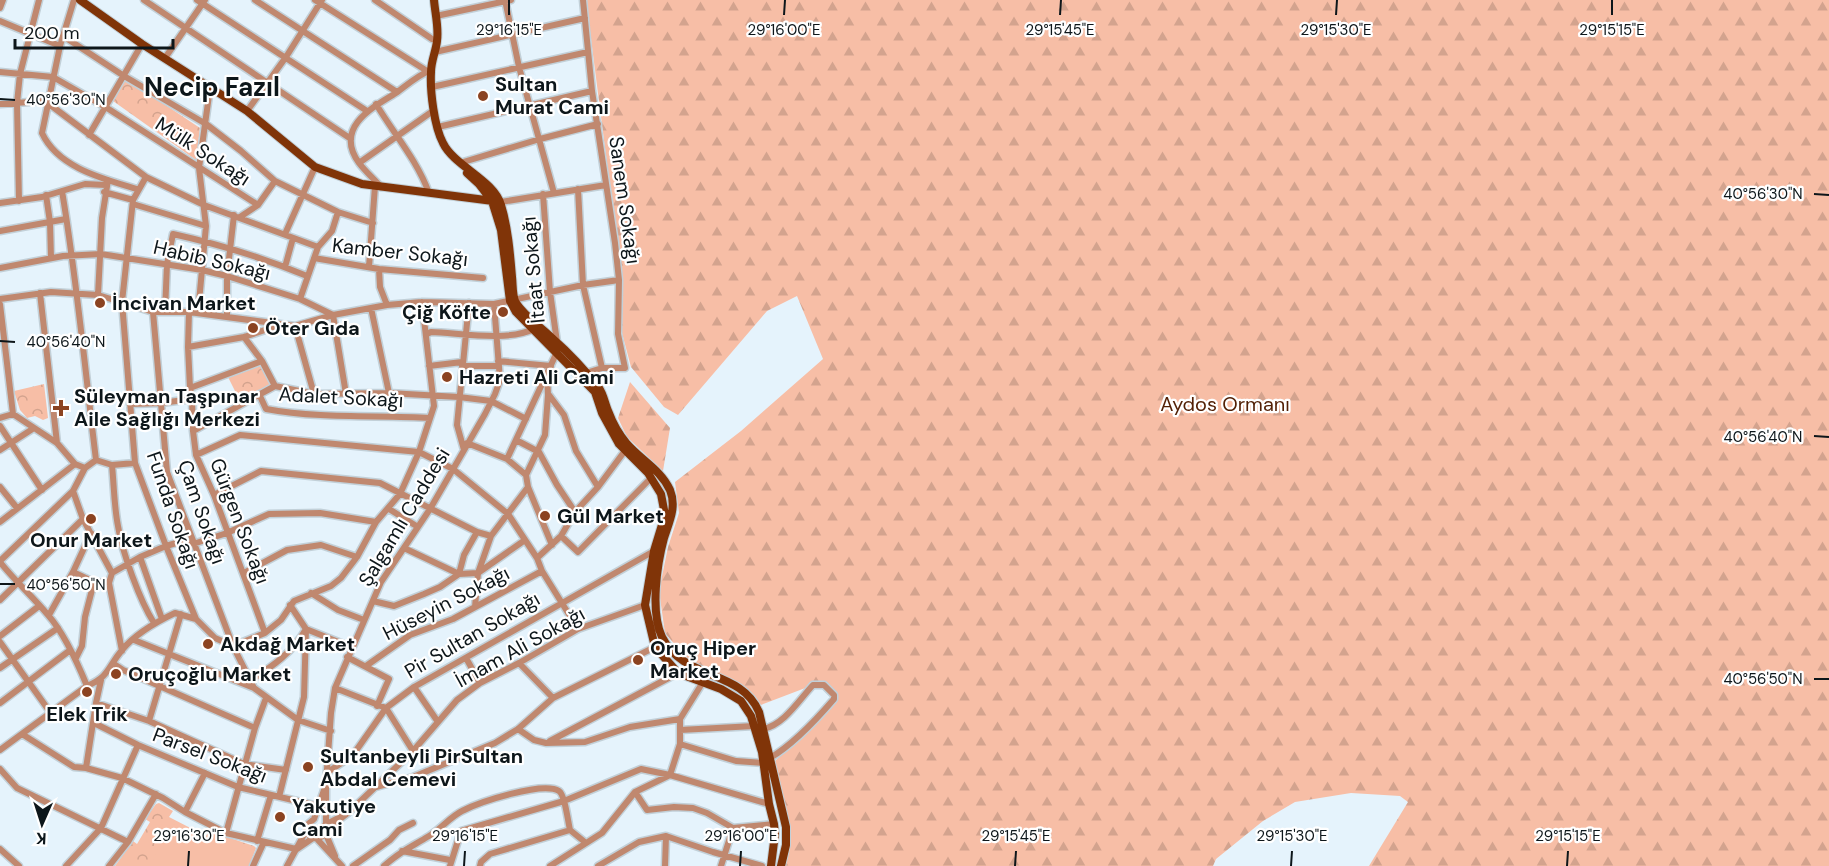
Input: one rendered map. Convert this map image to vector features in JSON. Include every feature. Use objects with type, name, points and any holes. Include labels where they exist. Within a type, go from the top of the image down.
[{"type":"main road","points":[[80,0],[142,44],[247,111],[315,167],[345,179],[378,187],[501,202]]},
{"type":"main road","points":[[432,0],[430,113],[439,144],[451,159],[479,184],[492,201],[501,230],[512,301],[516,312],[595,392],[602,413],[614,436],[658,472],[670,489],[673,514],[661,553],[656,586],[658,621],[663,639],[680,658],[694,668],[734,684],[746,691],[754,701],[763,729],[767,761],[768,804],[774,824],[771,866]]},
{"type":"main road","points":[[432,0],[436,16],[437,40],[429,71],[442,143],[460,163],[479,176],[501,202],[507,230],[512,301],[557,342],[601,390],[616,430],[661,494],[665,515],[654,551],[645,605],[655,647],[678,673],[721,689],[741,701],[751,716],[786,827],[786,845],[781,866]]},
{"type":"street","points":[[0,8],[3,0]]},
{"type":"street","points":[[19,201],[17,103],[20,74],[39,0]]},
{"type":"street","points":[[74,0],[53,77],[42,132],[45,140],[70,163],[133,202],[206,226]]},
{"type":"street","points":[[144,0],[351,139]]},
{"type":"street","points":[[255,0],[397,92]]},
{"type":"street","points":[[375,0],[432,39]]},
{"type":"street","points":[[436,16],[507,0],[511,34],[519,67],[554,193]]},
{"type":"street","name":"Sanem Sokağı","points":[[583,0],[592,91],[619,280],[618,333],[625,368],[602,368]]},
{"type":"street","points":[[165,58],[202,1],[367,111]]},
{"type":"street","points":[[247,111],[286,57],[319,1],[429,71],[376,104],[355,124],[351,139],[354,155],[378,187],[369,267]]},
{"type":"street","points":[[435,52],[585,18]]},
{"type":"street","points":[[0,21],[60,46]]},
{"type":"street","points":[[63,36],[124,76],[206,124],[242,151],[274,181],[338,212],[373,223]]},
{"type":"street","points":[[89,135],[142,44]]},
{"type":"street","points":[[432,87],[588,52]]},
{"type":"street","name":"Mülk Sokağı","points":[[0,72],[53,77],[258,205]]},
{"type":"street","points":[[198,313],[206,226],[199,168],[210,88]]},
{"type":"street","points":[[438,127],[592,91]]},
{"type":"street","points":[[0,104],[45,101],[146,177],[204,205],[318,247]]},
{"type":"street","points":[[376,104],[396,138],[414,161],[429,193]]},
{"type":"street","points":[[359,163],[430,113]]},
{"type":"street","points":[[460,163],[598,124]]},
{"type":"street","points":[[285,234],[315,167]]},
{"type":"street","name":"Funda Sokağı","points":[[146,177],[137,189],[133,202],[122,302],[135,463],[196,619]]},
{"type":"street","points":[[237,216],[258,205],[274,181]]},
{"type":"street","points":[[0,202],[19,201],[85,184],[137,189]]},
{"type":"street","points":[[501,202],[606,185]]},
{"type":"street","points":[[98,295],[106,186]]},
{"type":"street","points":[[578,189],[583,285],[602,368],[586,373]]},
{"type":"street","points":[[62,191],[73,256],[75,293],[96,460]]},
{"type":"street","name":"İtaat Sokağı","points":[[543,194],[550,292],[557,342]]},
{"type":"street","points":[[46,195],[50,222],[51,258]]},
{"type":"street","points":[[300,299],[318,247],[332,231],[338,212]]},
{"type":"street","points":[[227,317],[227,276],[237,216]]},
{"type":"street","points":[[0,231],[66,219]]},
{"type":"street","points":[[165,312],[167,264],[173,234],[230,249],[307,276]]},
{"type":"street","points":[[285,267],[293,238]]},
{"type":"street","name":"Habib Sokağı","points":[[0,268],[63,256],[101,254],[227,276],[300,299],[333,315]]},
{"type":"street","name":"Kamber Sokağı","points":[[314,258],[379,269],[483,278]]},
{"type":"street","points":[[379,269],[380,286],[387,305]]},
{"type":"street","points":[[0,299],[40,292],[98,295],[153,312],[189,312],[295,326],[333,315],[387,305],[422,302],[494,304],[583,285],[619,280]]},
{"type":"street","points":[[40,292],[57,443]]},
{"type":"street","points":[[86,768],[101,680],[122,651],[151,624],[175,613],[181,614],[196,619],[215,638],[233,646],[265,633],[281,620],[290,605],[311,592],[331,586],[341,578],[357,557],[376,522],[400,494],[419,452],[434,406],[422,302]]},
{"type":"street","points":[[464,450],[457,425],[469,303]]},
{"type":"street","points":[[0,304],[13,414],[57,443],[75,464],[85,468]]},
{"type":"street","name":"Şalgamlı Caddesi","points":[[326,783],[335,688],[351,647],[381,582],[431,507],[491,401],[500,380],[494,304]]},
{"type":"street","points":[[371,308],[388,393]]},
{"type":"street","name":"Çam Sokağı","points":[[153,312],[167,471],[233,646],[254,688]]},
{"type":"street","name":"Gürgen Sokağı","points":[[189,312],[190,388],[196,455],[214,495],[265,633]]},
{"type":"street","points":[[333,315],[346,394]]},
{"type":"street","points":[[188,347],[244,337],[280,325]]},
{"type":"street","points":[[295,326],[314,394]]},
{"type":"street","points":[[427,334],[431,332],[519,334],[534,329]]},
{"type":"street","points":[[244,337],[262,361],[274,386]]},
{"type":"street","points":[[507,459],[557,352]]},
{"type":"street","points":[[190,388],[262,361]]},
{"type":"street","points":[[429,366],[462,364],[551,366]]},
{"type":"street","points":[[547,374],[549,395],[545,435],[526,475],[528,488],[552,545]]},
{"type":"street","points":[[193,431],[274,386],[314,394],[433,394],[491,401],[526,419]]},
{"type":"street","name":"Adalet Sokağı","points":[[259,394],[266,409],[276,411],[331,416],[430,418]]},
{"type":"street","points":[[549,395],[564,415],[576,451],[598,487]]},
{"type":"street","points":[[130,404],[161,404],[192,399]]},
{"type":"street","points":[[0,418],[13,414]]},
{"type":"street","points":[[0,426],[42,490]]},
{"type":"street","points":[[0,450],[34,428]]},
{"type":"street","points":[[196,455],[240,435],[419,452],[453,469],[508,514],[537,558],[542,571],[578,629]]},
{"type":"street","points":[[516,440],[538,452],[575,512]]},
{"type":"street","points":[[467,443],[507,459],[526,475]]},
{"type":"street","points":[[537,558],[561,536],[575,512],[598,487],[627,448]]},
{"type":"street","points":[[96,460],[112,465],[135,463]]},
{"type":"street","points":[[87,686],[76,658],[69,651],[49,615],[18,585],[0,562],[73,491],[85,468],[96,460]]},
{"type":"street","points":[[0,522],[75,464]]},
{"type":"street","points":[[112,465],[118,527],[129,563],[154,624]]},
{"type":"street","points":[[214,495],[261,471],[380,483],[477,532],[491,536]]},
{"type":"street","points":[[561,536],[578,552],[651,478]]},
{"type":"street","points":[[0,487],[17,508]]},
{"type":"street","points":[[475,607],[478,573],[491,536],[528,488]]},
{"type":"street","points":[[73,491],[83,519],[112,573]]},
{"type":"street","points":[[389,508],[418,527]]},
{"type":"street","points":[[122,651],[109,583],[112,573],[140,557],[166,546],[183,542],[193,544],[227,533],[269,514],[320,513],[376,522]]},
{"type":"street","points":[[0,600],[18,585],[83,519]]},
{"type":"street","points":[[373,601],[394,606],[440,587],[459,574],[464,555],[477,532]]},
{"type":"street","points":[[49,615],[91,533]]},
{"type":"street","points":[[404,548],[459,574],[478,573],[525,540]]},
{"type":"street","points":[[244,573],[287,550],[321,545],[357,557]]},
{"type":"street","name":"Pir Sultan Sokağı","points":[[327,772],[354,755],[386,708],[414,687],[654,551]]},
{"type":"street","points":[[140,557],[162,619]]},
{"type":"street","name":"Hüseyin Sokağı","points":[[366,666],[410,636],[453,619],[542,571]]},
{"type":"street","points":[[73,572],[94,582],[109,583]]},
{"type":"street","points":[[76,658],[82,646],[94,582]]},
{"type":"street","points":[[311,592],[338,610],[364,620]]},
{"type":"street","points":[[290,605],[306,629],[351,647]]},
{"type":"street","name":"İmam Ali Sokağı","points":[[325,828],[348,813],[413,751],[457,700],[480,683],[578,629],[645,605]]},
{"type":"street","points":[[0,636],[39,606]]},
{"type":"street","points":[[149,722],[181,614]]},
{"type":"street","points":[[0,668],[58,628]]},
{"type":"street","points":[[251,680],[272,667],[289,652],[306,629]]},
{"type":"street","points":[[279,797],[304,697],[306,629]]},
{"type":"street","points":[[134,640],[254,688],[298,720],[331,731]]},
{"type":"street","points":[[0,642],[50,712]]},
{"type":"street","points":[[373,788],[413,777],[495,743],[518,729],[553,698],[655,647]]},
{"type":"street","points":[[0,703],[69,651]]},
{"type":"street","points":[[347,657],[389,679],[377,705]]},
{"type":"street","points":[[466,658],[480,683]]},
{"type":"street","points":[[519,663],[553,698]]},
{"type":"street","points":[[114,664],[255,728]]},
{"type":"street","points":[[546,742],[678,673]]},
{"type":"street","points":[[0,750],[87,686],[101,680]]},
{"type":"street","points":[[550,866],[602,833],[635,792],[670,775],[680,744],[680,719],[703,682]]},
{"type":"street","points":[[680,744],[736,761],[767,761],[817,719],[834,699],[834,695],[824,685],[813,686],[783,717],[770,727],[763,729]]},
{"type":"street","points":[[414,687],[438,722]]},
{"type":"street","points":[[335,688],[386,708],[413,751]]},
{"type":"street","points":[[226,833],[244,764],[266,698]]},
{"type":"street","points":[[96,703],[149,722],[244,764],[286,770]]},
{"type":"street","points":[[518,729],[534,740],[585,742],[630,727],[680,719]]},
{"type":"street","name":"Parsel Sokağı","points":[[94,723],[138,745],[238,787],[318,806]]},
{"type":"street","points":[[680,730],[754,726]]},
{"type":"street","points":[[22,734],[74,767],[122,778],[226,833],[296,849],[323,836],[326,783]]},
{"type":"street","points":[[66,866],[101,828],[138,745]]},
{"type":"street","points":[[0,769],[17,788],[128,842]]},
{"type":"street","points":[[402,851],[450,863],[461,831],[564,801],[641,769],[670,775],[768,804]]},
{"type":"street","points":[[185,812],[205,772]]},
{"type":"street","points":[[287,866],[309,823],[314,819],[326,783]]},
{"type":"street","points":[[384,866],[402,851],[431,835],[462,811],[503,796],[543,788],[558,790],[563,794],[570,830],[586,843]]},
{"type":"street","points":[[635,792],[646,810],[674,807],[693,808],[733,828],[774,824]]},
{"type":"street","points":[[109,866],[128,842],[156,794]]},
{"type":"street","points":[[253,866],[271,795]]},
{"type":"street","points":[[314,819],[320,820],[325,828],[335,857]]},
{"type":"street","points":[[353,866],[390,840],[399,830],[413,823]]},
{"type":"street","points":[[721,866],[733,828]]},
{"type":"street","points":[[480,866],[490,854],[570,830]]},
{"type":"street","points":[[306,831],[342,866]]},
{"type":"street","points":[[664,866],[666,836]]},
{"type":"street","points":[[598,866],[639,842],[666,836],[762,866]]},
{"type":"street","points":[[0,849],[17,865]]},
{"type":"green space","name":"Aydos Ormanı","points":[[586,0],[1829,0],[1829,866],[1369,866],[1408,802],[1400,796],[1351,793],[1295,802],[1263,821],[1216,859],[1213,866],[783,866],[788,843],[772,764],[836,701],[821,682],[761,705],[751,694],[691,664],[665,633],[659,591],[668,547],[679,513],[675,482],[741,431],[823,359],[797,296],[767,311],[678,415],[664,407],[631,367],[622,333],[622,280]]},
{"type":"green space","points":[[125,78],[200,128],[196,160],[113,101]]},
{"type":"green space","points":[[260,365],[271,387],[240,401],[228,377]]},
{"type":"green space","points":[[630,382],[670,428],[663,471],[627,437],[618,418]]},
{"type":"green space","points":[[44,384],[48,418],[43,420],[35,416],[27,418],[20,410],[14,391]]},
{"type":"green space","points":[[159,803],[173,811],[169,817],[206,836],[209,831],[254,846],[256,848],[249,866],[115,866],[133,841],[137,844],[150,822],[145,819]]},
{"type":"green space","points":[[168,822],[207,838],[210,832],[253,847],[255,849],[248,866],[151,866]]},
{"type":"place","name":"Sultan Murat Cami","points":[[483,96]]},
{"type":"place","name":"İncivan Market","points":[[100,303]]},
{"type":"place","name":"Çiğ Köfte","points":[[503,312]]},
{"type":"place","name":"Öter Gıda","points":[[253,328]]},
{"type":"place","name":"Hazreti Ali Cami","points":[[447,377]]},
{"type":"place","name":"Süleyman Taşpınar Aile Sağlığı Merkezi","points":[[61,408]]},
{"type":"place","name":"Gül Market","points":[[545,516]]},
{"type":"place","name":"Onur Market","points":[[91,519]]},
{"type":"place","name":"Akdağ Market","points":[[208,644]]},
{"type":"place","name":"Oruç Hiper Market","points":[[638,660]]},
{"type":"place","name":"Oruçoğlu Market","points":[[116,674]]},
{"type":"place","name":"Elek Trik","points":[[87,692]]},
{"type":"place","name":"Sultanbeyli PirSultan Abdal Cemevi","points":[[308,767]]},
{"type":"place","name":"Yakutiye Cami","points":[[280,817]]},
{"type":"district","name":"Necip Fazıl","points":[[212,87]]}]
